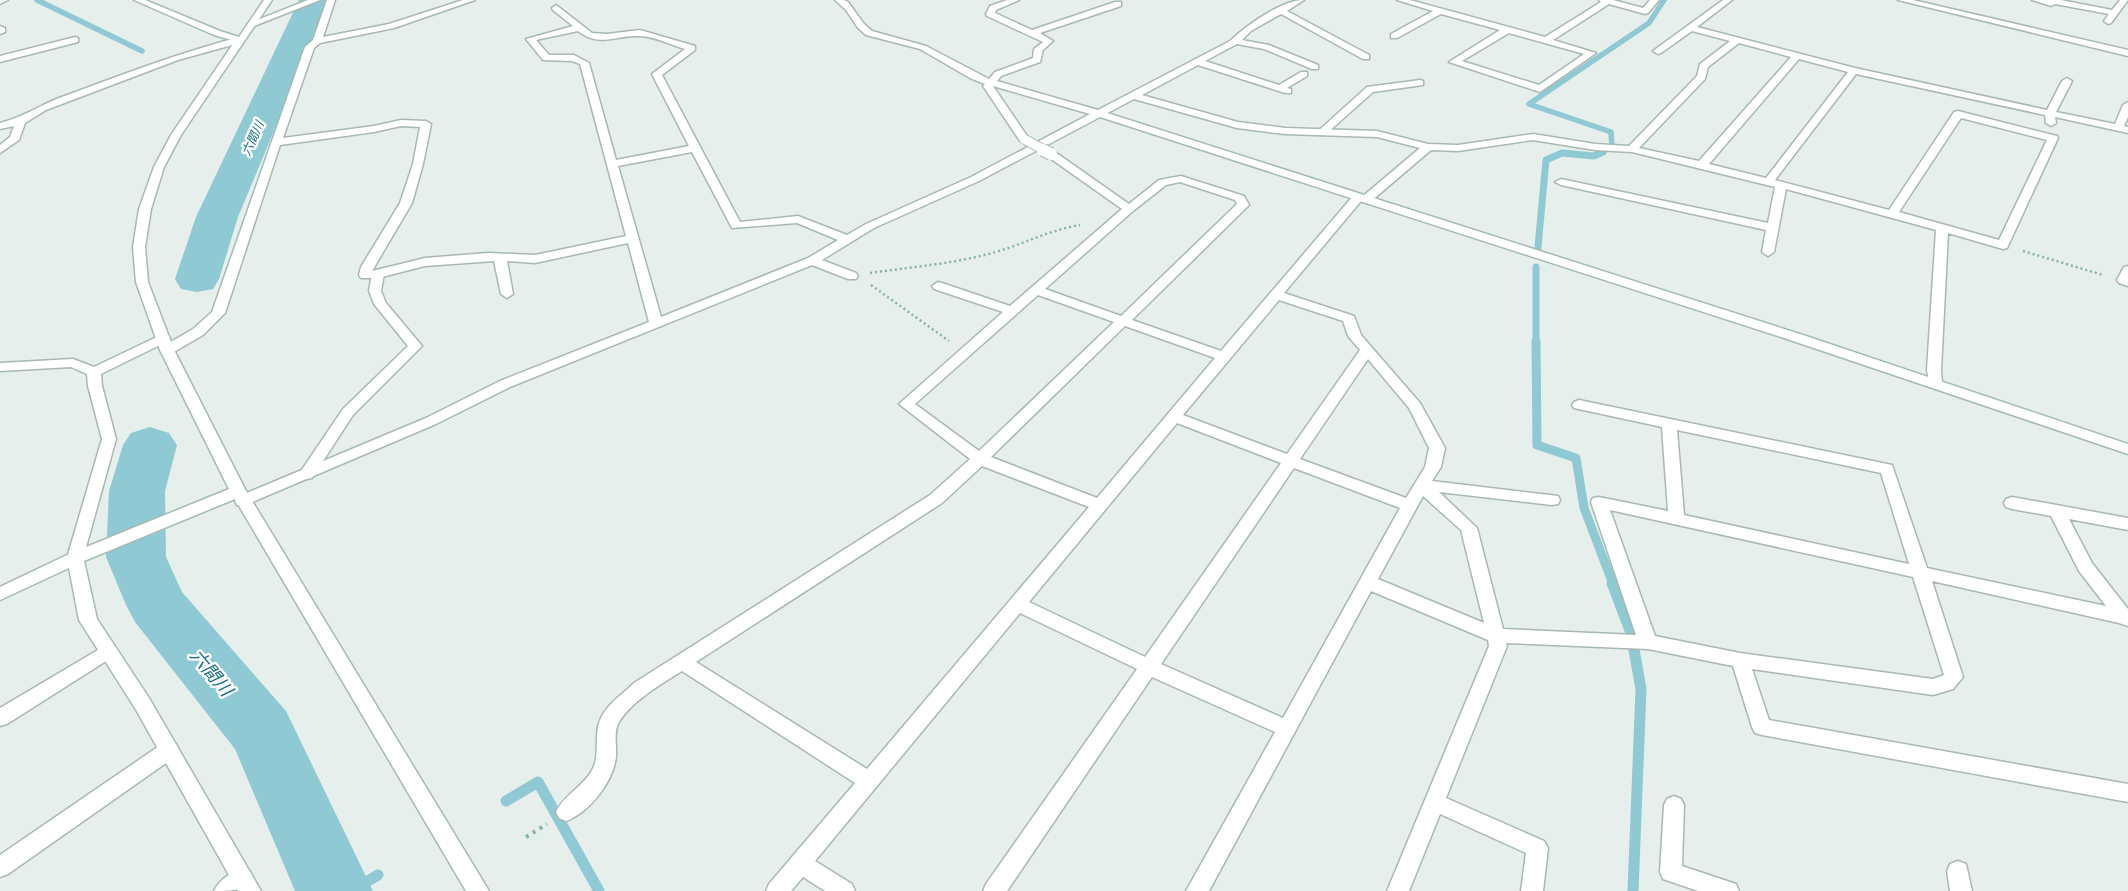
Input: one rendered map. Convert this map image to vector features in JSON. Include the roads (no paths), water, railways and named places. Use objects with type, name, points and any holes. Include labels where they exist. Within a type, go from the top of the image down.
[{"type":"street","points":[[138,0],[217,33],[240,40]]},
{"type":"street","points":[[268,0],[176,136],[159,167],[146,209],[139,247],[142,282],[165,344],[241,496],[478,891]]},
{"type":"street","points":[[251,24],[316,0]]},
{"type":"street","points":[[317,41],[331,0]]},
{"type":"street","points":[[0,367],[73,363],[94,372],[198,332],[218,313],[310,47],[317,41],[391,26],[471,0]]},
{"type":"street","points":[[839,0],[852,10],[860,26],[870,34],[914,43],[968,74],[990,82],[1101,114],[1935,383],[2128,449]]},
{"type":"street","points":[[1015,0],[993,8],[990,14],[1049,41],[1039,49],[1037,60],[998,74],[988,86],[1024,139],[1051,154],[1130,208]]},
{"type":"street","points":[[1032,33],[1118,4],[1101,0]]},
{"type":"street","points":[[0,594],[75,558],[166,520],[307,474],[431,421],[504,384],[812,260],[870,226],[975,179],[1101,114],[1235,41],[1248,29],[1300,0]]},
{"type":"street","points":[[1401,0],[1590,53],[1540,89],[1454,62],[1507,30]]},
{"type":"street","points":[[1430,8],[1444,0]]},
{"type":"street","points":[[1545,40],[1605,1],[1645,11],[1655,0]]},
{"type":"street","points":[[1658,51],[1728,0]]},
{"type":"street","points":[[1902,0],[2128,53]]},
{"type":"street","points":[[2036,0],[2053,1],[2114,13]]},
{"type":"street","points":[[2107,22],[2124,0]]},
{"type":"street","points":[[2044,11],[2053,1]]},
{"type":"street","points":[[556,8],[590,36],[607,37],[640,33],[692,48],[657,74],[736,226],[798,219],[848,240]]},
{"type":"street","points":[[1281,10],[1366,57]]},
{"type":"street","points":[[1394,36],[1440,11]]},
{"type":"street","points":[[578,28],[530,39],[546,58],[574,58],[584,63],[656,324]]},
{"type":"street","points":[[1692,28],[1854,71],[2123,129],[2128,105]]},
{"type":"street","points":[[0,59],[75,40]]},
{"type":"street","points":[[0,126],[20,121],[42,108],[175,58],[240,40]]},
{"type":"street","points":[[1632,149],[1702,77],[1703,66],[1736,40]]},
{"type":"street","points":[[1235,41],[1266,47],[1315,67]]},
{"type":"street","points":[[1702,165],[1796,57]]},
{"type":"street","points":[[1198,62],[1284,90],[1304,74]]},
{"type":"street","points":[[1769,181],[1854,71]]},
{"type":"street","points":[[1134,96],[1237,125],[1285,131],[1377,134],[1428,147],[1458,148],[1533,137],[1595,147],[1632,149],[1781,184],[1893,213],[2003,245],[2053,138],[2050,114],[2067,81]]},
{"type":"street","points":[[1322,132],[1370,89],[1420,83]]},
{"type":"street","points":[[1893,213],[1958,114],[2053,138]]},
{"type":"street","points":[[0,150],[14,138],[20,121]]},
{"type":"street","points":[[276,142],[374,129],[401,123],[426,124],[418,164],[406,203],[365,275],[378,274],[425,262],[500,258],[535,259],[632,238]]},
{"type":"street","points":[[777,891],[1276,295],[1362,199],[1428,147]]},
{"type":"street","points":[[611,164],[696,148]]},
{"type":"street","points":[[566,812],[584,796],[596,780],[605,763],[605,744],[610,721],[641,688],[936,499],[980,459],[1243,205],[1240,198],[1181,179],[1163,182],[1130,208],[906,404],[980,459],[1100,505]]},
{"type":"street","points":[[1561,182],[1773,228]]},
{"type":"street","points":[[1768,252],[1781,184]]},
{"type":"street","points":[[1935,383],[1934,370],[1942,228]]},
{"type":"street","points":[[500,258],[507,294]]},
{"type":"street","points":[[812,260],[852,276]]},
{"type":"street","points":[[307,474],[348,412],[415,346],[380,304],[375,291],[378,274]]},
{"type":"street","points":[[938,286],[1012,311]]},
{"type":"street","points":[[1036,290],[1224,357]]},
{"type":"street","points":[[1197,891],[1367,582],[1433,467],[1437,448],[1415,406],[1355,336],[1349,319],[1276,295]]},
{"type":"street","points":[[994,891],[1367,350]]},
{"type":"street","points":[[94,372],[95,386],[109,439],[75,558],[88,620],[142,703],[246,884],[226,891]]},
{"type":"street","points":[[1367,582],[1496,636],[1636,642],[1740,660],[1933,687],[1946,684],[1954,676],[1887,469],[1579,405]]},
{"type":"street","points":[[1174,417],[1410,506]]},
{"type":"street","points":[[1669,424],[1676,518]]},
{"type":"street","points":[[1421,485],[1552,500]]},
{"type":"street","points":[[1398,891],[1498,646],[1469,528],[1421,485]]},
{"type":"street","points":[[1636,642],[1599,502],[2126,619]]},
{"type":"street","points":[[2012,504],[2128,524]]},
{"type":"street","points":[[2058,513],[2085,567],[2126,619]]},
{"type":"street","points":[[1017,604],[1286,728]]},
{"type":"street","points":[[0,718],[108,651]]},
{"type":"street","points":[[1740,660],[1762,726],[2128,793]]},
{"type":"street","points":[[682,662],[869,781]]},
{"type":"street","points":[[0,867],[169,750]]},
{"type":"street","points":[[1434,802],[1537,848],[1532,891]]},
{"type":"street","points":[[1674,806],[1671,872],[1728,891]]},
{"type":"street","points":[[800,863],[844,891]]},
{"type":"waterway","points":[[37,0],[142,51]]},
{"type":"waterway","name":"六間川","points":[[197,279],[217,217],[314,0]]},
{"type":"waterway","points":[[1612,146],[1611,132],[1529,104],[1649,23],[1664,0]]},
{"type":"waterway","points":[[1538,247],[1546,160],[1562,153],[1594,156],[1603,152]]},
{"type":"waterway","points":[[1536,267],[1536,341]]},
{"type":"waterway","points":[[1536,341],[1537,445],[1576,458],[1584,508],[1613,584]]},
{"type":"waterway","name":"六間川","points":[[150,445],[137,491],[136,557],[157,605],[262,732],[334,891]]},
{"type":"waterway","points":[[1612,583],[1631,633],[1641,689],[1633,891]]},
{"type":"waterway","points":[[506,801],[538,782],[599,891]]},
{"type":"waterway","points":[[351,891],[378,875]]}]
